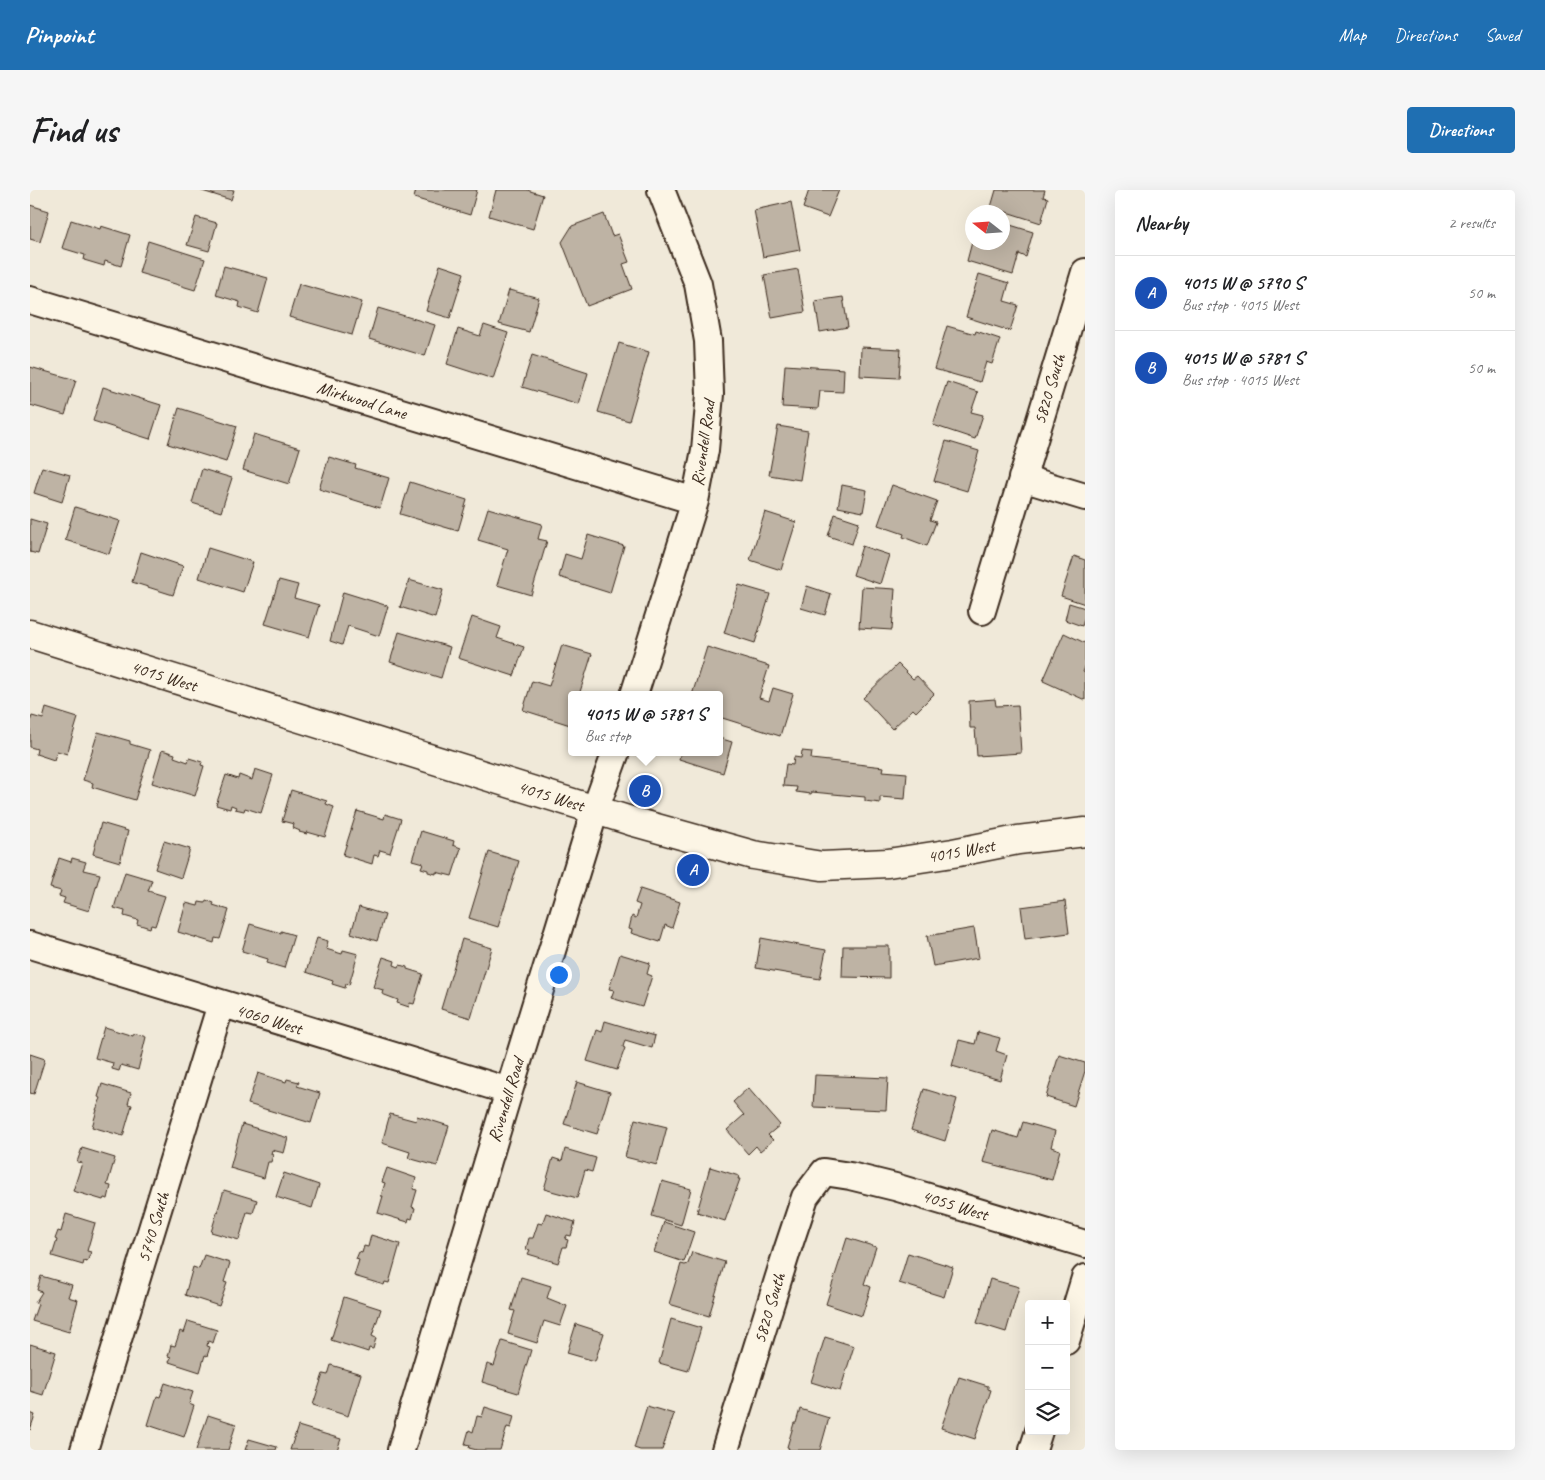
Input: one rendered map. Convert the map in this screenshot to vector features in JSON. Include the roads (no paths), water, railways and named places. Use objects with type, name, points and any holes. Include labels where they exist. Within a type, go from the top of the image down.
[{"type":"street","name":"Rivendell Road","points":[[635,691],[695,501],[705,450],[710,394],[708,341],[698,284],[662,190]]},
{"type":"street","name":"5820 South","points":[[982,611],[1085,272]]},
{"type":"street","name":"Mirkwood Lane","points":[[30,300],[695,501]]},
{"type":"street","points":[[1022,478],[1085,497]]},
{"type":"street","name":"4015 West","points":[[30,634],[596,810],[753,855],[822,866],[888,863],[1018,840],[1085,832]]},
{"type":"street","name":"Rivendell Road","points":[[401,1450],[509,1091],[596,810],[615,756]]},
{"type":"street","name":"4060 West","points":[[30,945],[509,1091]]},
{"type":"street","name":"5740 South","points":[[84,1450],[221,1004]]},
{"type":"street","name":"5820 South","points":[[725,1450],[805,1197],[824,1172]]},
{"type":"street","name":"4055 West","points":[[824,1172],[895,1187],[1085,1244]]},
{"type":"street","points":[[1070,1327],[1085,1278]]},
{"type":"street","points":[[1033,1450],[1038,1435]]},
{"type":"place","name":"4015 W @ 5781 S","points":[[645,791]]},
{"type":"place","name":"4015 W @ 5790 S","points":[[693,870]]}]
